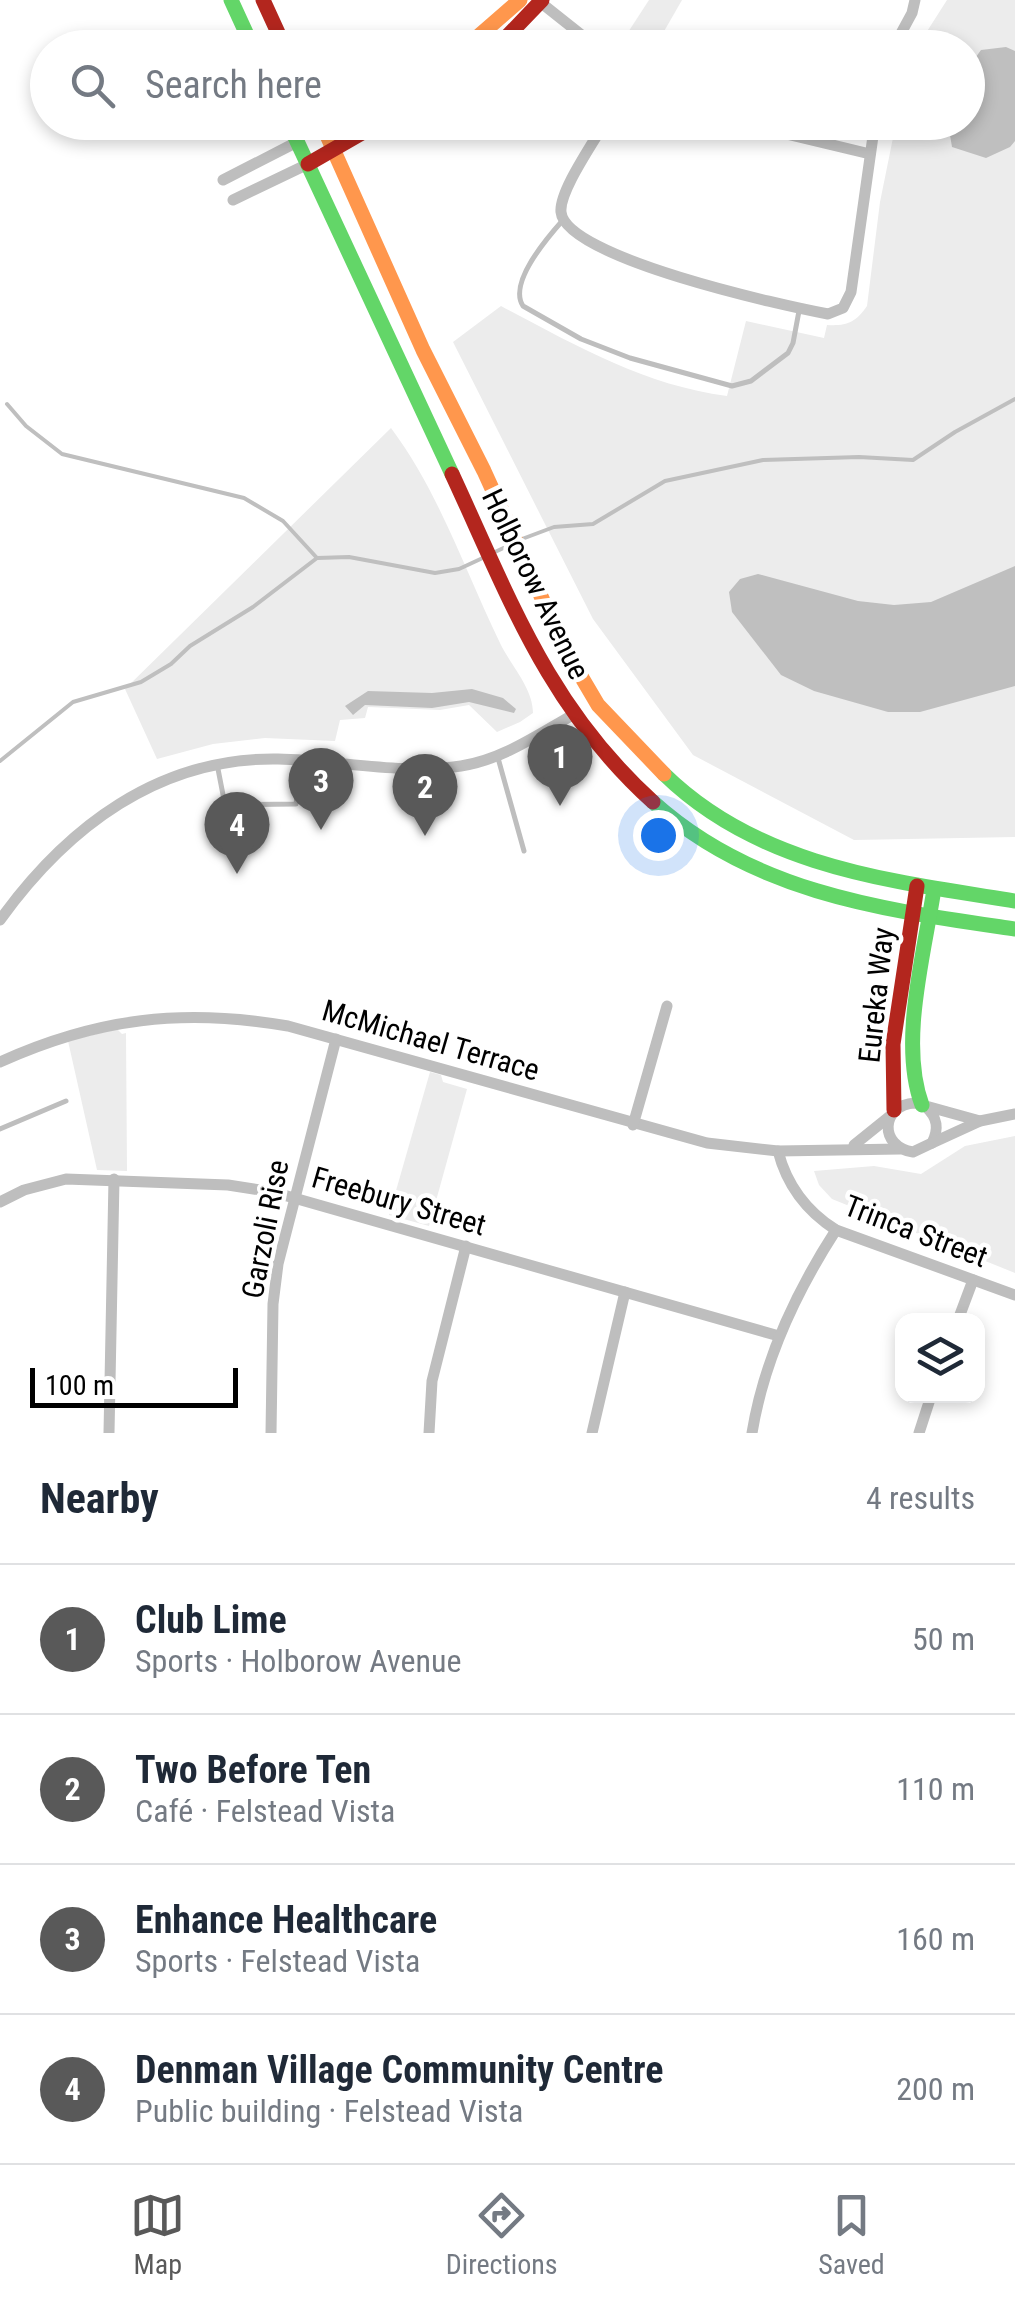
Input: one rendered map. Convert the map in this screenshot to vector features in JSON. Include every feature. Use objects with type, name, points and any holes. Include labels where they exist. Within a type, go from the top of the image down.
[{"type":"main road","points":[[230,0],[244,30]]},
{"type":"main road","points":[[263,0],[277,30]]},
{"type":"main road","points":[[486,30],[520,0]]},
{"type":"main road","points":[[513,30],[541,1]]},
{"type":"main road","name":"Holborow Avenue","points":[[331,140],[422,350],[484,471],[565,650],[596,701],[630,742],[677,787],[752,837],[836,870],[1015,901]]},
{"type":"main road","points":[[308,164],[351,140]]},
{"type":"main road","name":"Holborow Avenue","points":[[297,142],[539,661],[590,741],[642,793],[718,849],[784,882],[832,898],[1015,930]]},
{"type":"main road","points":[[571,716],[596,701]]},
{"type":"main road","name":"Eureka Way","points":[[924,1106],[913,1081],[910,1050],[926,887]]},
{"type":"main road","name":"Eureka Way","points":[[892,1112],[893,1044],[922,914]]},
{"type":"street","points":[[903,30],[914,0]]},
{"type":"street","points":[[541,1],[576,30]]},
{"type":"street","points":[[595,140],[562,201],[563,220],[573,230],[647,266],[699,284],[832,314],[850,297],[872,140]]},
{"type":"street","points":[[807,140],[870,154]]},
{"type":"street","points":[[223,180],[297,142]]},
{"type":"street","points":[[233,200],[308,164]]},
{"type":"street","points":[[0,920],[38,871],[86,825],[159,782],[217,764],[258,760],[428,769],[462,766],[497,755],[571,716]]},
{"type":"street","points":[[633,1124],[667,1006]]},
{"type":"street","name":"McMichael Terrace","points":[[0,1062],[86,1030],[136,1019],[238,1017],[336,1039],[707,1143],[778,1151],[900,1149]]},
{"type":"street","name":"Garzoli Rise","points":[[270,1433],[273,1304],[278,1264],[336,1039]]},
{"type":"street","points":[[850,1147],[907,1103],[980,1121]]},
{"type":"street","points":[[924,1106],[932,1112],[937,1128],[932,1143]]},
{"type":"street","points":[[892,1112],[889,1137],[900,1149],[913,1152],[980,1121],[1015,1114]]},
{"type":"street","name":"Trinca Street","points":[[778,1151],[801,1202],[836,1230],[1015,1295]]},
{"type":"street","name":"Freebury Street","points":[[0,1202],[24,1190],[66,1179],[228,1185],[293,1196],[779,1336]]},
{"type":"street","points":[[109,1433],[114,1179]]},
{"type":"street","points":[[752,1433],[779,1336],[797,1294],[836,1230]]},
{"type":"street","points":[[429,1433],[432,1381],[466,1246]]},
{"type":"street","points":[[961,1313],[973,1280]]},
{"type":"street","points":[[592,1433],[625,1292]]},
{"type":"street","points":[[921,1433],[929,1403]]},
{"type":"lane","points":[[563,220],[536,252],[518,291],[518,300],[581,339],[630,358],[720,384],[742,385],[788,353],[800,308]]},
{"type":"lane","points":[[497,755],[524,851]]},
{"type":"lane","points":[[217,764],[225,805],[296,804],[301,760]]},
{"type":"lane","points":[[0,1129],[66,1101]]},
{"type":"shaded area","points":[[649,0],[682,0],[665,30],[630,30]]},
{"type":"shaded area","points":[[947,0],[1015,0],[1015,837],[854,840],[693,755],[593,619],[453,342],[501,306],[639,373],[696,391],[727,396],[746,321],[824,338],[827,325],[854,320],[867,306],[893,140],[985,140],[985,30],[928,30]]},
{"type":"shaded area","points":[[1006,47],[1015,51],[1015,141],[986,158],[952,147],[951,140],[985,140],[985,50]]},
{"type":"shaded area","points":[[391,428],[437,505],[500,643],[525,686],[533,713],[497,732],[469,705],[440,710],[368,707],[365,718],[340,720],[335,741],[265,738],[213,744],[157,759],[125,689]]},
{"type":"shaded area","points":[[1015,566],[1015,686],[920,712],[888,712],[814,691],[781,675],[732,612],[729,592],[740,579],[758,574],[858,601],[894,605],[931,602]]},
{"type":"shaded area","points":[[472,689],[503,698],[516,709],[514,713],[469,702],[432,708],[365,705],[353,715],[345,706],[368,691],[432,693]]},
{"type":"shaded area","points":[[117,1029],[126,1033],[127,1171],[97,1170],[68,1041]]},
{"type":"shaded area","points":[[430,1072],[441,1075],[443,1082],[467,1089],[429,1226],[389,1215]]},
{"type":"shaded area","points":[[1015,1136],[1015,1273],[832,1199],[819,1185],[814,1171],[874,1166],[921,1174],[965,1146]]},
{"type":"waterway","points":[[522,539],[554,527],[593,524],[665,481],[763,460],[913,460],[1015,399]]},
{"type":"waterway","points":[[7,404],[26,426],[62,454],[244,498],[283,521],[317,558]]},
{"type":"waterway","points":[[495,552],[514,543]]},
{"type":"waterway","points":[[0,761],[73,702],[141,682],[171,664],[190,646],[253,607],[317,558],[349,557],[435,573],[459,569],[487,556]]},
{"type":"traffic: fast","points":[[231,0],[245,30]]},
{"type":"traffic: fast","points":[[296,140],[452,474]]},
{"type":"traffic: fast","points":[[664,774],[701,805],[784,850],[874,877],[1015,901]]},
{"type":"traffic: fast","points":[[653,802],[734,858],[778,878],[871,905],[1015,929]]},
{"type":"traffic: fast","points":[[922,1105],[916,1081],[913,1027],[934,889]]},
{"type":"traffic: slow","points":[[486,30],[520,0]]},
{"type":"traffic: slow","points":[[329,140],[423,350],[484,471],[565,649],[598,705],[664,774]]},
{"type":"traffic: jam","points":[[263,0],[277,30]]},
{"type":"traffic: jam","points":[[513,30],[542,0]]},
{"type":"traffic: jam","points":[[308,164],[350,140]]},
{"type":"traffic: jam","points":[[452,474],[513,608],[559,689],[585,728],[653,802]]},
{"type":"traffic: jam","points":[[894,1110],[893,1044],[917,886]]},
{"type":"place","name":"Club Lime","points":[[560,806]]},
{"type":"place","name":"Enhance Healthcare","points":[[321,830]]},
{"type":"place","name":"Two Before Ten","points":[[425,836]]},
{"type":"place","name":"Denman Village Community Centre","points":[[237,874]]}]
